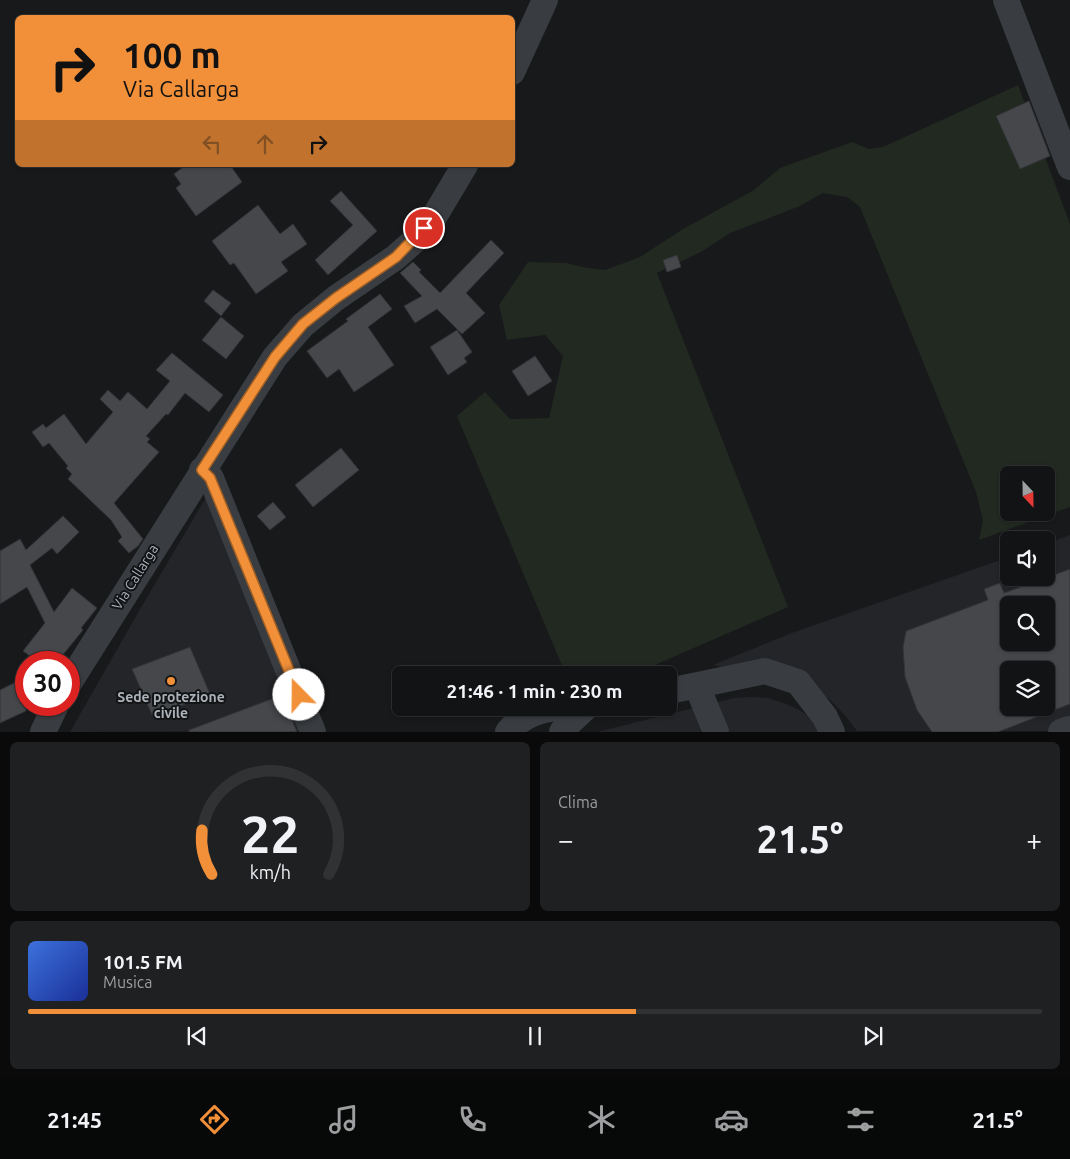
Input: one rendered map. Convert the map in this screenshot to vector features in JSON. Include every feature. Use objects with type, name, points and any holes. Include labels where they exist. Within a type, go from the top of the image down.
[{"type":"street","points":[[515,65],[545,0]]},
{"type":"street","points":[[1006,0],[1070,167]]},
{"type":"street","name":"Via Callarga","points":[[80,665],[275,357],[303,324],[336,298],[396,257],[415,240],[434,217],[464,167]]},
{"type":"street","points":[[202,470],[210,478],[314,732]]},
{"type":"street","points":[[677,690],[765,671],[798,682],[826,717],[832,732]]},
{"type":"street","points":[[698,686],[716,732]]},
{"type":"street","points":[[43,732],[51,716]]},
{"type":"street","points":[[508,732],[528,716]]},
{"type":"street","points":[[562,732],[577,716]]},
{"type":"shaded area","points":[[1018,85],[1070,224],[1070,507],[1055,512],[1055,466],[1000,466],[1000,521],[1031,521],[979,540],[983,520],[976,492],[860,207],[847,197],[823,193],[800,206],[730,233],[701,252],[657,273],[788,607],[652,666],[562,666],[457,416],[485,392],[510,419],[549,418],[563,356],[545,335],[507,340],[499,305],[528,262],[566,263],[605,270],[640,257],[683,229],[754,190],[780,168],[852,142],[869,149],[883,147]]},
{"type":"shaded area","points":[[208,494],[303,731],[70,732]]},
{"type":"shaded area","points":[[1070,535],[1070,731],[857,731],[829,699],[812,688],[713,665],[789,634],[1000,560],[1000,586],[1055,586],[1055,541]]},
{"type":"shaded area","points":[[734,698],[768,698],[784,703],[813,719],[825,732],[597,732],[661,716],[677,716],[677,712]]},
{"type":"building","points":[[1029,101],[1050,156],[1020,169],[996,116]]},
{"type":"building","points":[[183,167],[231,167],[242,182],[196,216],[176,188],[181,184],[174,174]]},
{"type":"building","points":[[341,191],[377,231],[328,275],[315,260],[353,225],[330,201]]},
{"type":"building","points":[[258,205],[280,234],[293,224],[307,244],[281,262],[288,271],[256,294],[234,263],[230,265],[212,241]]},
{"type":"building","points":[[491,240],[504,253],[466,293],[485,313],[462,334],[437,309],[415,323],[404,306],[422,296],[400,273],[413,262],[421,270],[419,272],[440,293]]},
{"type":"building","points":[[677,255],[681,267],[667,272],[663,260]]},
{"type":"building","points":[[213,290],[231,303],[221,316],[204,301]]},
{"type":"building","points":[[380,294],[392,309],[368,327],[394,365],[354,392],[339,369],[327,378],[307,351],[348,321],[346,319]]},
{"type":"building","points":[[221,317],[244,336],[226,359],[202,340]]},
{"type":"building","points":[[457,330],[472,352],[464,358],[467,362],[448,375],[430,347]]},
{"type":"building","points":[[172,353],[223,395],[209,412],[185,393],[168,415],[166,414],[146,436],[150,439],[147,442],[159,452],[114,503],[143,539],[129,553],[118,541],[122,537],[111,520],[68,479],[72,474],[66,468],[68,466],[49,443],[43,447],[32,432],[43,424],[46,428],[64,414],[86,444],[113,412],[100,399],[108,390],[120,401],[128,392],[147,409],[170,381],[156,370]]},
{"type":"building","points":[[535,356],[552,381],[528,396],[512,371]]},
{"type":"building","points":[[341,448],[359,470],[313,507],[295,485]]},
{"type":"building","points":[[273,502],[286,517],[270,530],[257,516]]},
{"type":"building","points":[[63,516],[79,532],[57,554],[52,548],[30,565],[54,612],[72,588],[97,608],[81,628],[83,630],[66,651],[23,651],[45,623],[27,587],[0,604],[0,551],[20,539],[26,550]]},
{"type":"building","points":[[1070,569],[1070,704],[1055,710],[1055,661],[1000,661],[1000,716],[1039,716],[998,732],[932,732],[917,710],[905,677],[903,647],[906,631],[988,600],[984,589],[1000,583],[1004,593],[1023,586],[1055,586],[1055,574]]},
{"type":"building","name":"Sede protezione civile","points":[[190,647],[210,694],[153,717],[132,669]]},
{"type":"building","points":[[15,682],[15,716],[0,723],[0,690]]},
{"type":"building","points":[[282,695],[297,732],[189,732],[189,730]]},
{"type":"place","name":"Sede protezione civile","points":[[171,681]]},
{"type":"route","points":[[299,695],[210,478],[202,470],[275,357],[303,324],[336,298],[396,257],[415,240],[424,228]]}]
